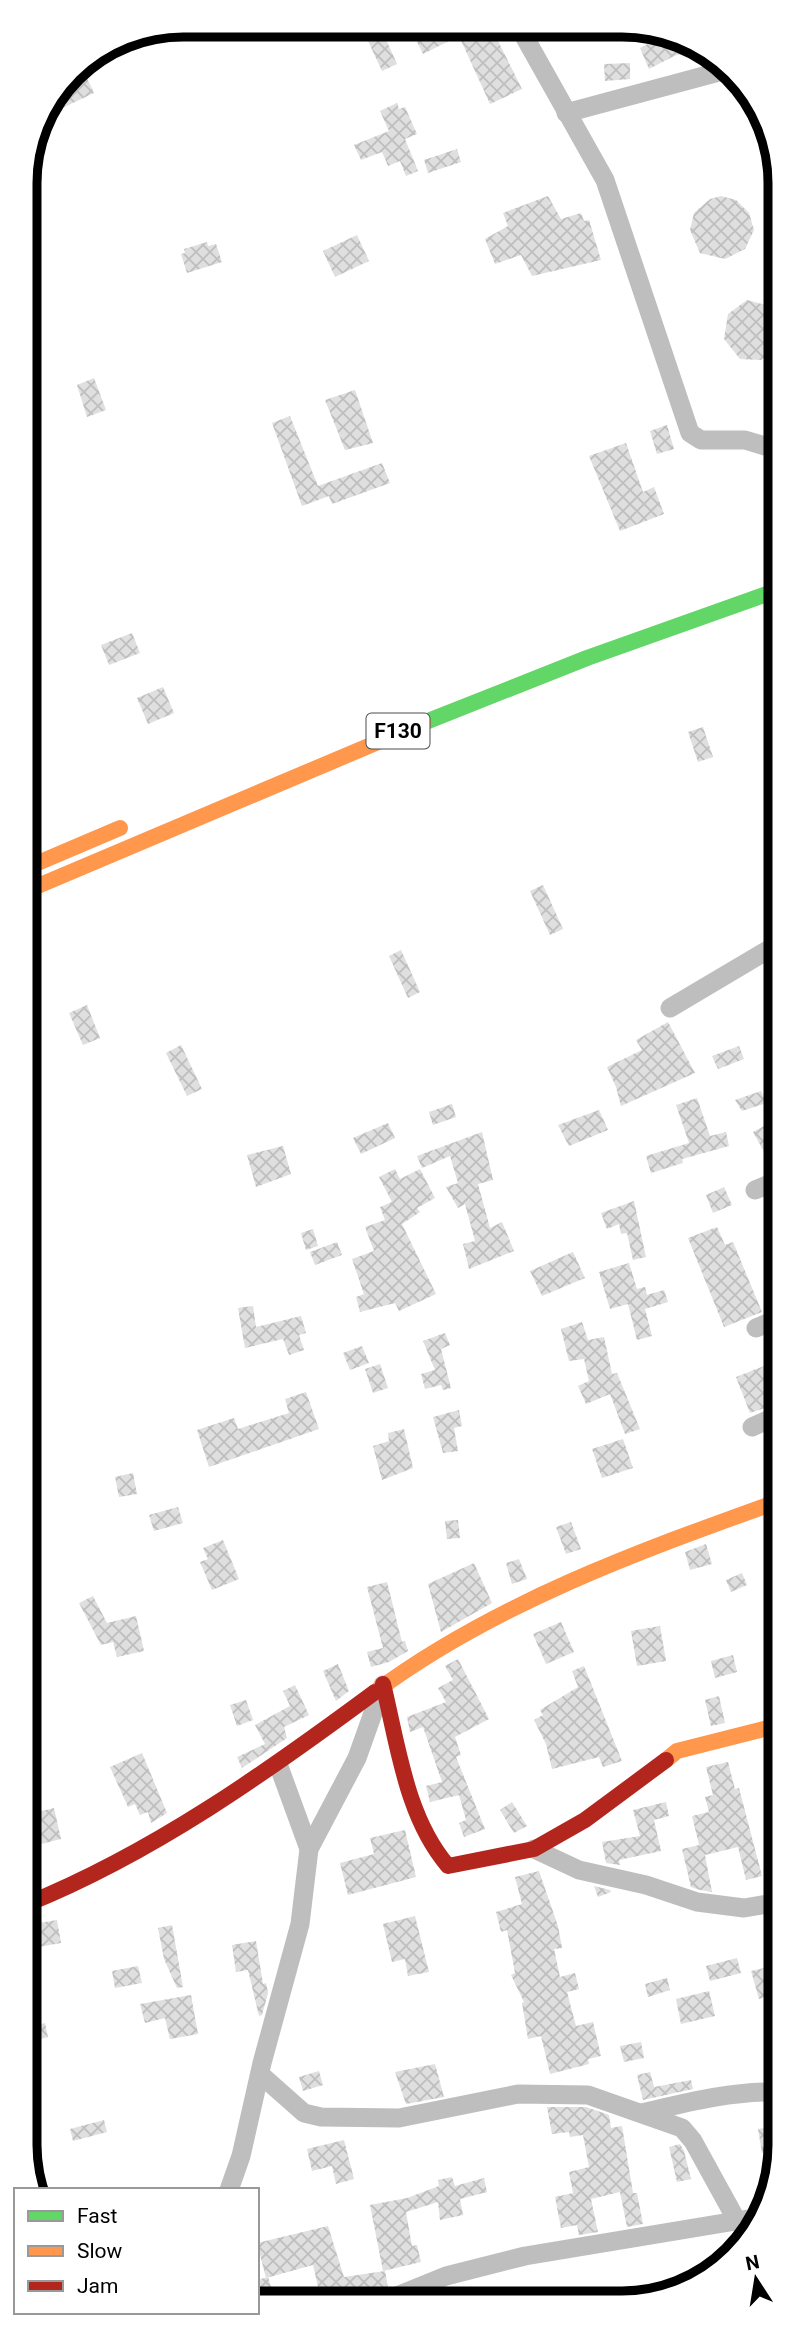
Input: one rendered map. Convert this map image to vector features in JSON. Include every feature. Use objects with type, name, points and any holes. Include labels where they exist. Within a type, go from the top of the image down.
[{"type":"street","points":[[524,37],[605,180],[690,433],[701,440],[745,440],[768,447]]},
{"type":"street","points":[[566,113],[717,73]]},
{"type":"street","name":"F130","points":[[37,886],[416,723],[685,620],[768,593]]},
{"type":"street","points":[[37,863],[140,820]]},
{"type":"street","points":[[670,1008],[768,950]]},
{"type":"street","points":[[755,1190],[768,1185]]},
{"type":"street","points":[[757,1328],[768,1323]]},
{"type":"street","points":[[752,1427],[768,1420]]},
{"type":"street","points":[[37,1900],[89,1879],[278,1764],[383,1684],[507,1612],[638,1552],[768,1505]]},
{"type":"street","points":[[383,1684],[414,1802],[434,1854],[448,1866],[534,1849],[586,1820],[677,1751],[768,1728]]},
{"type":"street","points":[[230,2188],[241,2157],[300,1924],[309,1849],[357,1758],[383,1684]]},
{"type":"street","points":[[278,1764],[309,1849]]},
{"type":"street","points":[[534,1849],[579,1870],[646,1885],[697,1902],[744,1908],[768,1904]]},
{"type":"street","points":[[260,2074],[304,2113],[321,2117],[399,2118],[518,2094],[553,2092],[588,2095],[682,2128],[694,2141],[746,2219],[525,2256],[446,2276],[409,2291]]},
{"type":"street","points":[[642,2113],[721,2095],[768,2093]]},
{"type":"building","points":[[366,37],[385,37],[397,64],[382,71]]},
{"type":"building","points":[[414,37],[457,37],[423,54]]},
{"type":"building","points":[[459,37],[496,37],[522,89],[490,104]]},
{"type":"building","points":[[653,41],[687,52],[649,69],[640,48]]},
{"type":"building","points":[[630,63],[630,79],[605,81],[604,64]]},
{"type":"building","points":[[86,76],[94,93],[56,111],[67,94]]},
{"type":"building","points":[[397,103],[399,109],[405,107],[417,134],[405,139],[418,171],[406,176],[400,161],[388,166],[382,152],[361,160],[354,145],[389,131],[380,111]]},
{"type":"building","points":[[457,149],[461,162],[428,173],[424,160]]},
{"type":"building","points":[[548,196],[561,219],[581,213],[584,221],[589,220],[601,260],[532,276],[521,255],[495,264],[485,239],[508,226],[503,213]]},
{"type":"building","points":[[721,196],[736,200],[749,213],[754,230],[745,249],[725,259],[700,253],[690,230],[694,213],[710,199]]},
{"type":"building","points":[[357,235],[369,261],[335,277],[323,251]]},
{"type":"building","points":[[207,242],[208,246],[216,244],[222,262],[187,273],[181,254],[185,253],[184,249]]},
{"type":"building","points":[[747,300],[768,305],[768,355],[761,360],[740,359],[724,339],[728,314]]},
{"type":"building","points":[[94,378],[106,410],[87,417],[77,385]]},
{"type":"building","points":[[355,390],[373,443],[345,450],[325,400]]},
{"type":"building","points":[[290,416],[318,486],[382,463],[390,483],[332,504],[329,496],[302,506],[272,423]]},
{"type":"building","points":[[667,425],[674,449],[657,454],[650,431]]},
{"type":"building","points":[[626,443],[643,492],[654,487],[664,514],[620,531],[589,456]]},
{"type":"building","points":[[132,633],[140,653],[109,665],[101,645]]},
{"type":"building","points":[[163,687],[174,713],[148,724],[137,698]]},
{"type":"building","points":[[703,727],[713,757],[698,762],[688,732]]},
{"type":"building","points":[[543,885],[563,929],[550,935],[530,891]]},
{"type":"building","points":[[401,950],[420,992],[408,998],[389,956]]},
{"type":"building","points":[[87,1005],[100,1038],[83,1045],[69,1013]]},
{"type":"building","points":[[668,1022],[695,1073],[621,1106],[607,1067],[642,1050],[636,1040]]},
{"type":"building","points":[[181,1045],[202,1089],[187,1096],[166,1053]]},
{"type":"building","points":[[739,1046],[744,1059],[718,1069],[712,1056]]},
{"type":"building","points":[[761,1091],[766,1103],[742,1111],[735,1100]]},
{"type":"building","points":[[697,1098],[710,1136],[726,1132],[729,1146],[682,1159],[683,1163],[651,1173],[646,1156],[689,1143],[676,1105]]},
{"type":"building","points":[[452,1104],[456,1117],[433,1125],[429,1112]]},
{"type":"building","points":[[599,1110],[608,1130],[569,1146],[558,1125]]},
{"type":"building","points":[[388,1123],[395,1138],[361,1154],[353,1138]]},
{"type":"building","points":[[764,1126],[768,1133],[768,1156],[767,1157],[753,1132]]},
{"type":"building","points":[[482,1132],[493,1180],[478,1184],[490,1228],[502,1222],[514,1251],[469,1269],[463,1244],[475,1241],[465,1204],[458,1208],[446,1187],[458,1183],[450,1156],[422,1168],[417,1156]]},
{"type":"building","points":[[283,1146],[291,1174],[256,1187],[247,1155]]},
{"type":"building","points":[[395,1169],[400,1179],[420,1169],[435,1198],[417,1208],[420,1212],[402,1224],[436,1294],[399,1311],[395,1303],[360,1312],[356,1297],[364,1294],[352,1259],[374,1251],[365,1227],[385,1220],[380,1207],[392,1202],[379,1177]]},
{"type":"building","points":[[724,1187],[732,1205],[713,1213],[706,1195]]},
{"type":"building","points":[[634,1201],[646,1257],[633,1260],[627,1233],[621,1234],[619,1224],[607,1229],[601,1213]]},
{"type":"building","points":[[717,1227],[725,1245],[733,1242],[762,1312],[724,1327],[688,1238]]},
{"type":"building","points":[[313,1229],[318,1246],[306,1250],[301,1233]]},
{"type":"building","points":[[337,1242],[342,1255],[315,1265],[310,1252]]},
{"type":"building","points":[[573,1252],[585,1278],[542,1296],[530,1271]]},
{"type":"building","points":[[629,1263],[637,1289],[645,1287],[647,1295],[664,1290],[668,1302],[645,1309],[652,1336],[637,1340],[628,1304],[610,1309],[599,1272]]},
{"type":"building","points":[[253,1306],[256,1327],[301,1316],[306,1333],[299,1335],[304,1350],[289,1355],[283,1339],[245,1348],[238,1308]]},
{"type":"building","points":[[582,1322],[588,1340],[604,1337],[612,1374],[617,1373],[640,1429],[625,1434],[610,1394],[586,1404],[578,1386],[589,1381],[584,1359],[569,1361],[561,1329]]},
{"type":"building","points":[[445,1333],[450,1345],[441,1349],[451,1388],[443,1390],[441,1385],[425,1389],[421,1374],[435,1370],[423,1341]]},
{"type":"building","points":[[362,1346],[369,1363],[350,1370],[343,1353]]},
{"type":"building","points":[[380,1364],[388,1388],[373,1393],[365,1369]]},
{"type":"building","points":[[768,1364],[768,1407],[750,1413],[736,1377]]},
{"type":"building","points":[[306,1392],[319,1429],[209,1467],[197,1430],[234,1418],[238,1429],[289,1413],[285,1399]]},
{"type":"building","points":[[459,1410],[462,1426],[454,1428],[458,1451],[443,1453],[433,1417]]},
{"type":"building","points":[[404,1429],[413,1468],[382,1480],[373,1446],[389,1441],[388,1433]]},
{"type":"building","points":[[623,1439],[633,1468],[602,1478],[592,1449]]},
{"type":"building","points":[[133,1473],[137,1494],[119,1497],[115,1477]]},
{"type":"building","points":[[178,1507],[183,1523],[154,1531],[149,1515]]},
{"type":"building","points":[[458,1520],[460,1538],[447,1539],[445,1521]]},
{"type":"building","points":[[571,1522],[581,1549],[566,1554],[556,1527]]},
{"type":"building","points":[[223,1540],[239,1579],[212,1590],[200,1562],[208,1559],[203,1548]]},
{"type":"building","points":[[706,1544],[712,1564],[690,1570],[685,1552]]},
{"type":"building","points":[[519,1559],[527,1579],[512,1584],[506,1563]]},
{"type":"building","points":[[474,1563],[492,1603],[441,1632],[428,1584]]},
{"type":"building","points":[[742,1573],[747,1585],[731,1592],[726,1580]]},
{"type":"building","points":[[387,1582],[402,1642],[405,1641],[408,1651],[389,1662],[371,1667],[367,1652],[383,1648],[367,1587]]},
{"type":"building","points":[[93,1596],[107,1623],[136,1616],[144,1651],[117,1657],[113,1642],[101,1645],[79,1603]]},
{"type":"building","points":[[561,1622],[574,1652],[546,1664],[533,1634]]},
{"type":"building","points":[[660,1626],[666,1661],[637,1666],[631,1631]]},
{"type":"building","points":[[733,1655],[737,1672],[715,1678],[711,1661]]},
{"type":"building","points":[[458,1659],[489,1719],[455,1737],[461,1755],[456,1757],[485,1829],[464,1837],[459,1823],[466,1820],[459,1795],[430,1802],[426,1786],[442,1782],[423,1727],[410,1732],[407,1717],[446,1702],[438,1688],[453,1680],[445,1666]]},
{"type":"building","points":[[338,1664],[349,1691],[336,1701],[323,1671]]},
{"type":"building","points":[[584,1666],[622,1761],[603,1767],[599,1757],[552,1769],[546,1744],[534,1720],[543,1715],[540,1710],[578,1687],[572,1671]]},
{"type":"building","points":[[295,1685],[309,1715],[284,1727],[287,1738],[242,1768],[237,1757],[265,1744],[255,1725],[290,1706],[283,1691]]},
{"type":"building","points":[[719,1696],[725,1723],[711,1726],[705,1700]]},
{"type":"building","points":[[246,1700],[253,1720],[237,1726],[230,1705]]},
{"type":"building","points":[[142,1753],[167,1813],[151,1823],[148,1812],[140,1815],[135,1804],[128,1807],[110,1767]]},
{"type":"building","points":[[728,1762],[735,1789],[739,1788],[762,1876],[746,1880],[738,1847],[705,1855],[712,1892],[700,1890],[691,1887],[682,1849],[699,1845],[692,1816],[709,1812],[705,1797],[713,1795],[706,1767]]},
{"type":"building","points":[[512,1802],[527,1826],[514,1833],[500,1810]]},
{"type":"building","points":[[666,1802],[669,1816],[654,1820],[661,1851],[619,1860],[620,1865],[606,1863],[602,1842],[640,1836],[633,1810]]},
{"type":"building","points":[[54,1808],[61,1839],[37,1845],[37,1812]]},
{"type":"building","points":[[405,1830],[416,1877],[348,1895],[340,1863],[374,1854],[370,1838]]},
{"type":"building","points":[[539,1871],[558,1926],[562,1948],[554,1949],[560,1977],[575,1973],[579,1989],[567,1992],[576,2026],[593,2022],[601,2056],[588,2059],[589,2064],[550,2074],[541,2036],[528,2039],[524,2002],[511,1975],[515,1973],[507,1930],[501,1932],[496,1912],[522,1904],[515,1877]]},
{"type":"building","points":[[594,1886],[610,1890],[611,1892],[598,1897]]},
{"type":"building","points":[[415,1916],[429,1972],[408,1976],[405,1959],[392,1962],[383,1924]]},
{"type":"building","points":[[57,1920],[61,1943],[37,1947],[37,1923]]},
{"type":"building","points":[[172,1925],[183,1987],[177,1988],[164,1959],[158,1928]]},
{"type":"building","points":[[256,1941],[263,1984],[266,1983],[268,1993],[262,2015],[259,2016],[248,1970],[236,1972],[232,1945]]},
{"type":"building","points":[[737,1958],[741,1973],[710,1981],[706,1966]]},
{"type":"building","points":[[138,1966],[142,1983],[115,1988],[112,1971]]},
{"type":"building","points":[[768,1967],[768,1996],[759,1999],[751,1971]]},
{"type":"building","points":[[667,1978],[670,1990],[648,1997],[645,1984]]},
{"type":"building","points":[[709,1991],[715,2016],[681,2024],[676,1999]]},
{"type":"building","points":[[191,1995],[198,2034],[170,2039],[165,2018],[145,2023],[140,2004]]},
{"type":"building","points":[[45,2023],[48,2037],[37,2040],[37,2025]]},
{"type":"building","points":[[641,2042],[644,2058],[624,2062],[620,2046]]},
{"type":"building","points":[[435,2064],[444,2097],[406,2104],[395,2072]]},
{"type":"building","points":[[319,2071],[323,2085],[303,2091],[299,2077]]},
{"type":"building","points":[[650,2072],[654,2087],[691,2080],[693,2089],[643,2100],[637,2075]]},
{"type":"building","points":[[547,2107],[586,2107],[609,2115],[611,2128],[622,2126],[633,2193],[637,2193],[643,2224],[627,2227],[620,2192],[591,2199],[598,2232],[579,2235],[577,2225],[561,2228],[555,2197],[573,2193],[569,2172],[589,2167],[583,2135],[570,2137],[569,2132],[552,2134]]},
{"type":"building","points":[[104,2120],[107,2132],[73,2141],[70,2129]]},
{"type":"building","points":[[768,2127],[768,2152],[762,2153],[758,2129]]},
{"type":"building","points":[[344,2140],[354,2179],[336,2184],[332,2166],[312,2171],[307,2149]]},
{"type":"building","points":[[680,2144],[691,2179],[677,2182],[669,2147]]},
{"type":"building","points":[[452,2177],[455,2186],[484,2178],[487,2192],[460,2199],[463,2215],[440,2220],[438,2202],[406,2212],[412,2246],[417,2245],[421,2262],[383,2271],[370,2205],[407,2198],[439,2186],[438,2180]]},
{"type":"building","points":[[328,2226],[344,2277],[385,2271],[388,2287],[381,2291],[319,2291],[313,2265],[266,2278],[259,2243]]},
{"type":"building","points":[[268,2277],[272,2291],[259,2291],[259,2279]]},
{"type":"building","points":[[650,2285],[651,2288],[628,2291]]},
{"type":"traffic: fast","points":[[423,723],[587,658],[768,594]]},
{"type":"traffic: slow","points":[[37,886],[423,723]]},
{"type":"traffic: slow","points":[[37,863],[120,828]]},
{"type":"traffic: slow","points":[[375,1692],[421,1660],[519,1606],[622,1560],[768,1505]]},
{"type":"traffic: slow","points":[[666,1760],[677,1751],[768,1728]]},
{"type":"traffic: jam","points":[[383,1684],[405,1780],[413,1803],[434,1847],[448,1866],[534,1849],[585,1820],[666,1760]]},
{"type":"traffic: jam","points":[[37,1900],[119,1861],[208,1809],[375,1692]]}]
